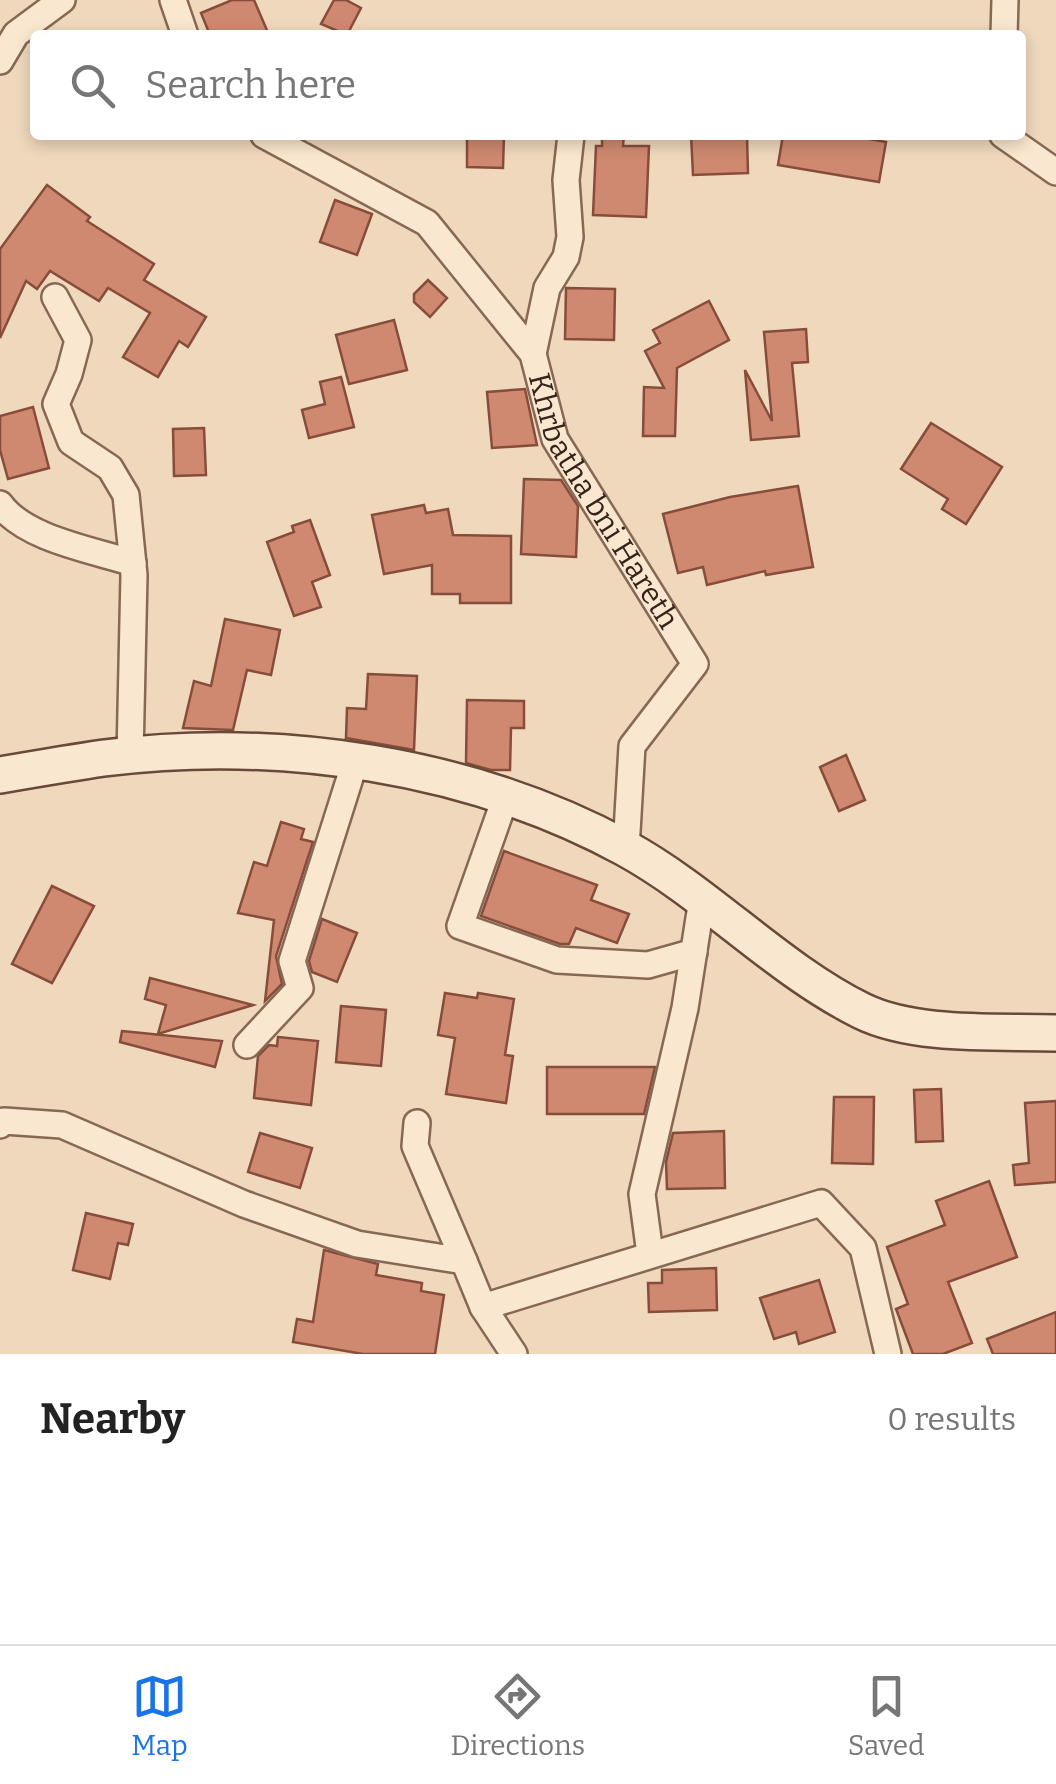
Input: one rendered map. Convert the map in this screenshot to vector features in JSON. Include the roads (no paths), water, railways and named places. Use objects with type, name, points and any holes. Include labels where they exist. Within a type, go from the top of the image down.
[{"type":"main road","points":[[0,775],[130,756],[204,752],[307,755],[415,771],[506,796],[626,848],[864,1012],[931,1030],[1056,1033]]},
{"type":"street","points":[[0,61],[16,34],[62,0]]},
{"type":"street","points":[[173,0],[182,30]]},
{"type":"street","points":[[1004,30],[1005,0]]},
{"type":"street","name":"Khrbatha bni Hareth","points":[[273,140],[427,223],[533,354],[555,438],[696,664],[632,746],[626,848]]},
{"type":"street","points":[[533,354],[547,288],[566,257],[570,237],[566,180],[570,140]]},
{"type":"street","points":[[1010,140],[1056,172]]},
{"type":"street","points":[[55,298],[78,340],[56,404],[70,442],[110,468],[126,494],[133,563],[130,756]]},
{"type":"street","points":[[0,504],[15,521],[32,530],[133,563]]},
{"type":"street","points":[[247,1045],[300,988],[292,962],[354,762]]},
{"type":"street","points":[[506,796],[460,926],[556,960],[648,965],[694,952]]},
{"type":"street","points":[[650,1254],[642,1194],[685,1008],[702,899]]},
{"type":"street","points":[[0,1125],[4,1121],[62,1125],[244,1204],[357,1244],[464,1261]]},
{"type":"street","points":[[417,1122],[415,1146],[483,1307],[514,1354]]},
{"type":"street","points":[[483,1307],[821,1204],[863,1248],[888,1354]]}]
